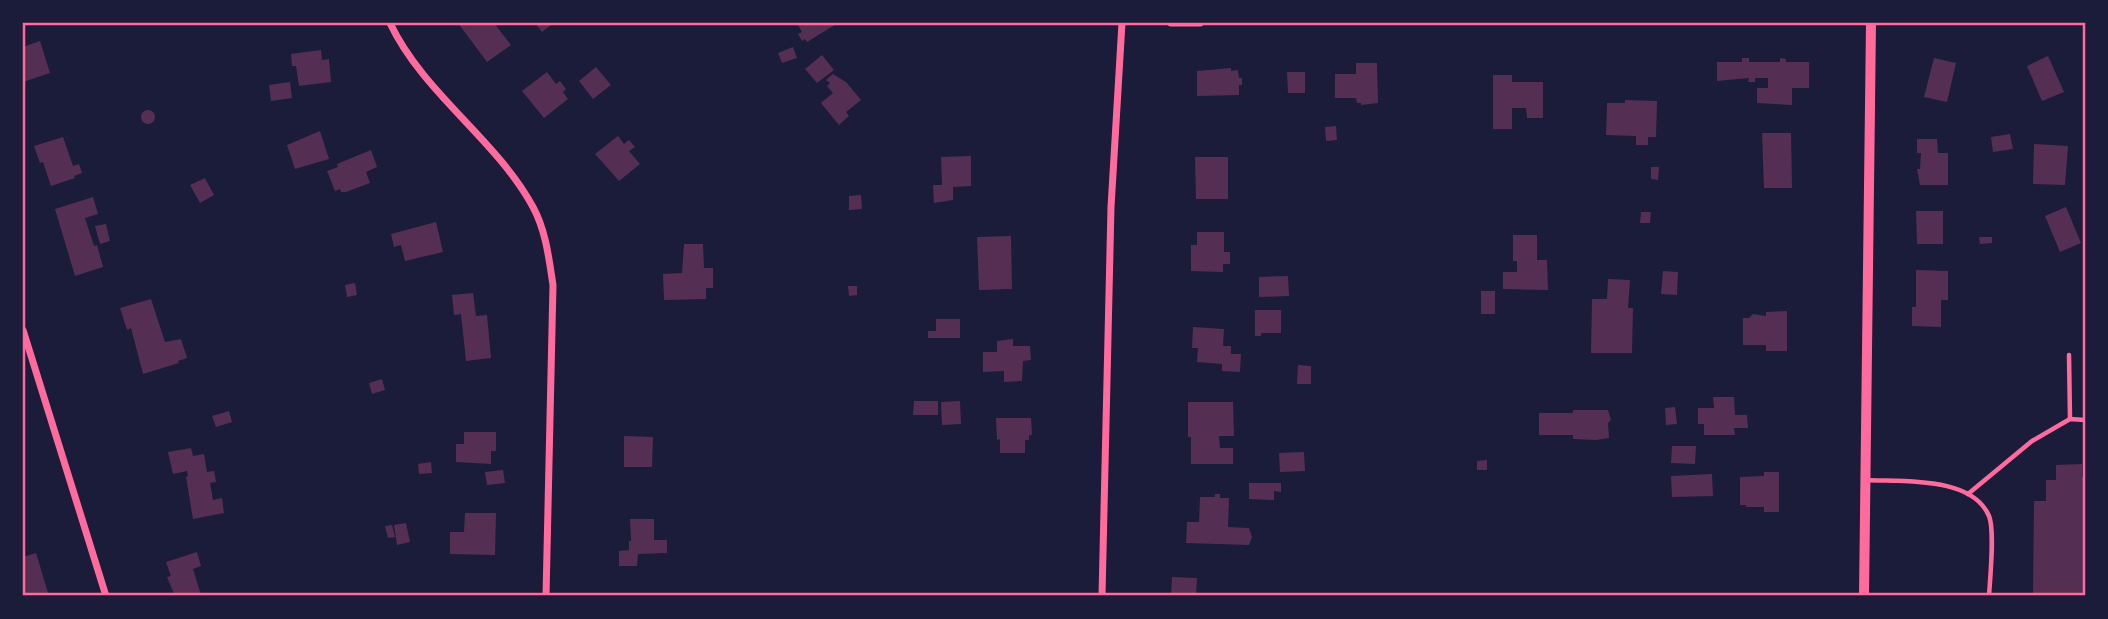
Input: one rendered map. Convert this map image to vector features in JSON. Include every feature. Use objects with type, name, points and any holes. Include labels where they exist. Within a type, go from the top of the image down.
[{"type":"street","points":[[390,23],[421,70],[514,179],[533,207],[549,253],[553,285],[546,596]]},
{"type":"street","points":[[1101,596],[1111,207],[1122,23]]},
{"type":"street","points":[[1171,23],[1200,23]]},
{"type":"street","points":[[1864,596],[1871,23]]},
{"type":"street","points":[[23,330],[106,596]]},
{"type":"lane","points":[[2069,355],[2070,419]]},
{"type":"lane","points":[[1968,494],[2032,441],[2070,419],[2085,420]]},
{"type":"lane","points":[[1867,480],[1949,486],[1980,502],[1990,517],[1989,596]]},
{"type":"building","points":[[458,23],[494,23],[511,45],[487,62]]},
{"type":"building","points":[[535,23],[551,23],[552,24],[542,32]]},
{"type":"building","points":[[838,23],[807,42],[805,39],[802,41],[798,34],[802,32],[798,25]]},
{"type":"building","points":[[40,41],[50,73],[23,82],[23,47]]},
{"type":"building","points":[[793,47],[797,58],[782,63],[778,53]]},
{"type":"building","points":[[321,50],[322,60],[329,59],[331,82],[299,86],[291,54]]},
{"type":"building","points":[[822,55],[834,70],[817,83],[805,69]]},
{"type":"building","points":[[2048,56],[2064,92],[2042,101],[2027,66]]},
{"type":"building","points":[[1742,58],[1749,58],[1749,62],[1780,62],[1780,58],[1786,59],[1786,62],[1809,62],[1809,88],[1792,88],[1792,105],[1757,103],[1757,88],[1768,88],[1768,78],[1755,78],[1755,82],[1748,82],[1749,78],[1717,81],[1717,62],[1742,62]]},
{"type":"building","points":[[1934,58],[1956,63],[1947,102],[1924,97]]},
{"type":"building","points":[[1356,63],[1377,63],[1378,103],[1361,105],[1356,98],[1335,98],[1335,74],[1356,74]]},
{"type":"building","points":[[596,67],[611,85],[593,99],[579,81]]},
{"type":"building","points":[[1231,68],[1231,71],[1238,70],[1239,78],[1242,78],[1239,95],[1197,96],[1197,71]]},
{"type":"building","points":[[547,72],[556,84],[560,81],[566,89],[563,92],[568,99],[544,118],[522,91]]},
{"type":"building","points":[[1287,72],[1305,72],[1305,93],[1288,93]]},
{"type":"building","points":[[833,74],[846,82],[861,100],[846,112],[849,116],[839,125],[821,103],[833,93],[826,80]]},
{"type":"building","points":[[1493,75],[1512,75],[1512,82],[1543,82],[1543,118],[1527,118],[1526,108],[1512,108],[1512,129],[1493,129]]},
{"type":"building","points":[[290,82],[292,98],[271,101],[269,85]]},
{"type":"building","points":[[1625,100],[1657,101],[1656,137],[1648,137],[1648,145],[1636,145],[1636,136],[1606,135],[1607,103],[1625,103]]},
{"type":"building","points":[[145,110],[151,110],[155,117],[151,124],[145,124],[141,120],[141,114]]},
{"type":"building","points":[[1336,126],[1337,140],[1326,141],[1325,127]]},
{"type":"building","points":[[320,131],[329,159],[295,169],[287,145]]},
{"type":"building","points":[[1762,133],[1791,133],[1792,188],[1764,188]]},
{"type":"building","points":[[2010,134],[2013,149],[1993,152],[1991,137]]},
{"type":"building","points":[[618,136],[624,144],[629,140],[635,147],[629,151],[640,164],[619,181],[595,154]]},
{"type":"building","points":[[63,137],[73,166],[79,164],[82,173],[51,186],[34,146]]},
{"type":"building","points":[[1917,139],[1937,139],[1938,153],[1948,153],[1948,185],[1920,185],[1917,169],[1920,169],[1921,153],[1917,153]]},
{"type":"building","points":[[2034,144],[2068,146],[2065,185],[2033,184]]},
{"type":"building","points":[[371,150],[377,167],[366,172],[370,183],[346,192],[341,192],[340,189],[335,191],[327,171]]},
{"type":"building","points":[[971,156],[971,186],[953,187],[953,200],[934,203],[933,185],[942,185],[941,157]]},
{"type":"building","points":[[1195,157],[1228,157],[1228,199],[1196,199]]},
{"type":"building","points":[[1651,167],[1659,167],[1658,180],[1651,179]]},
{"type":"building","points":[[205,178],[214,195],[200,203],[190,185]]},
{"type":"building","points":[[861,195],[862,209],[849,210],[849,196]]},
{"type":"building","points":[[93,197],[98,214],[85,218],[103,267],[75,276],[55,209]]},
{"type":"building","points":[[2066,207],[2081,243],[2060,252],[2045,216]]},
{"type":"building","points":[[1916,211],[1943,211],[1943,244],[1917,244]]},
{"type":"building","points":[[1641,212],[1651,212],[1650,223],[1640,223]]},
{"type":"building","points":[[436,222],[443,252],[405,261],[401,245],[394,247],[391,234]]},
{"type":"building","points":[[106,224],[110,241],[100,244],[95,226]]},
{"type":"building","points":[[1197,232],[1224,232],[1224,252],[1230,252],[1230,264],[1223,264],[1223,272],[1191,271],[1191,245],[1197,245]]},
{"type":"building","points":[[1513,235],[1537,235],[1537,260],[1547,260],[1548,290],[1503,289],[1503,272],[1517,272],[1517,261],[1513,261]]},
{"type":"building","points":[[1011,236],[1012,289],[979,290],[977,237]]},
{"type":"building","points":[[1979,237],[1992,237],[1992,243],[1980,244]]},
{"type":"building","points":[[684,244],[703,244],[704,268],[713,268],[713,288],[706,288],[706,299],[664,300],[663,274],[682,273]]},
{"type":"building","points":[[1916,270],[1948,271],[1948,300],[1941,300],[1941,327],[1912,326],[1912,307],[1916,307]]},
{"type":"building","points":[[1663,271],[1678,272],[1677,295],[1661,294]]},
{"type":"building","points":[[1288,276],[1289,296],[1259,297],[1259,277]]},
{"type":"building","points":[[1608,279],[1630,280],[1628,308],[1633,308],[1632,353],[1591,353],[1592,299],[1607,299]]},
{"type":"building","points":[[355,283],[357,295],[347,297],[345,285]]},
{"type":"building","points":[[848,286],[857,286],[857,295],[849,296]]},
{"type":"building","points":[[1481,291],[1495,291],[1495,314],[1481,314]]},
{"type":"building","points":[[473,293],[476,316],[487,315],[491,358],[466,361],[461,314],[454,315],[452,295]]},
{"type":"building","points":[[151,299],[165,342],[181,339],[187,358],[143,374],[131,328],[127,330],[120,308]]},
{"type":"building","points":[[1255,310],[1281,310],[1281,333],[1261,333],[1261,336],[1255,336]]},
{"type":"building","points":[[1787,311],[1787,351],[1766,351],[1766,345],[1743,345],[1743,318],[1749,318],[1753,314],[1766,316],[1766,312]]},
{"type":"building","points":[[936,319],[960,319],[960,338],[928,338],[928,331],[936,331]]},
{"type":"building","points":[[1193,327],[1224,329],[1223,346],[1231,346],[1231,354],[1241,354],[1240,372],[1222,371],[1222,364],[1197,362],[1198,348],[1192,348]]},
{"type":"building","points":[[1013,339],[1013,346],[1030,346],[1031,360],[1023,361],[1022,381],[1004,382],[1004,371],[983,372],[983,352],[997,352],[997,341]]},
{"type":"building","points":[[1298,365],[1311,366],[1311,384],[1297,384]]},
{"type":"building","points":[[382,379],[385,390],[372,394],[369,383]]},
{"type":"building","points":[[1713,397],[1734,397],[1735,415],[1747,415],[1748,428],[1734,428],[1735,435],[1704,435],[1704,424],[1698,424],[1698,408],[1714,408]]},
{"type":"building","points":[[914,401],[938,401],[938,415],[913,415]]},
{"type":"building","points":[[960,401],[961,424],[942,425],[941,402]]},
{"type":"building","points":[[1188,402],[1233,402],[1234,436],[1219,436],[1220,448],[1233,448],[1233,464],[1191,464]]},
{"type":"building","points":[[1675,407],[1677,424],[1666,425],[1665,408]]},
{"type":"building","points":[[1573,410],[1608,410],[1611,420],[1608,423],[1609,438],[1596,440],[1573,439],[1573,435],[1539,435],[1539,413],[1573,413]]},
{"type":"building","points":[[229,411],[232,422],[216,427],[212,416]]},
{"type":"building","points":[[996,418],[1031,418],[1032,435],[1029,435],[1029,440],[1025,440],[1025,453],[1000,453]]},
{"type":"building","points":[[464,432],[496,432],[496,451],[491,451],[491,464],[456,462],[456,444],[464,444]]},
{"type":"building","points":[[624,436],[653,437],[652,467],[624,467]]},
{"type":"building","points":[[1672,446],[1696,446],[1695,464],[1671,463]]},
{"type":"building","points":[[191,448],[193,456],[204,454],[207,472],[214,471],[216,482],[210,483],[213,500],[222,498],[224,513],[193,519],[187,471],[173,474],[168,452]]},
{"type":"building","points":[[1304,452],[1305,471],[1280,472],[1279,453]]},
{"type":"building","points":[[1487,460],[1487,470],[1477,470],[1477,461]]},
{"type":"building","points":[[431,462],[432,473],[419,474],[418,464]]},
{"type":"building","points":[[2082,464],[2082,477],[2085,477],[2085,596],[2033,596],[2034,501],[2046,501],[2046,480],[2056,480],[2056,465]]},
{"type":"building","points":[[503,470],[505,483],[487,485],[485,472]]},
{"type":"building","points":[[1764,472],[1779,472],[1779,512],[1764,512],[1764,507],[1740,505],[1740,477],[1764,476]]},
{"type":"building","points":[[1712,474],[1713,496],[1672,497],[1671,476]]},
{"type":"building","points":[[1249,483],[1281,483],[1281,492],[1274,491],[1274,500],[1249,499]]},
{"type":"building","points":[[1215,494],[1220,494],[1220,498],[1229,498],[1228,527],[1249,528],[1252,537],[1249,545],[1186,543],[1187,522],[1199,522],[1200,497],[1215,497]]},
{"type":"building","points":[[465,513],[496,513],[495,555],[450,554],[450,532],[464,532]]},
{"type":"building","points":[[630,519],[654,519],[654,540],[667,540],[667,553],[638,554],[637,566],[619,566],[619,551],[629,550]]},
{"type":"building","points":[[406,523],[410,542],[397,545],[394,525]]},
{"type":"building","points":[[392,525],[395,537],[388,538],[385,526]]},
{"type":"building","points":[[197,552],[201,566],[193,569],[201,595],[175,596],[167,577],[171,576],[166,562]]},
{"type":"building","points":[[36,553],[49,596],[23,596],[23,557]]},
{"type":"building","points":[[1172,577],[1197,578],[1196,596],[1171,596]]}]
